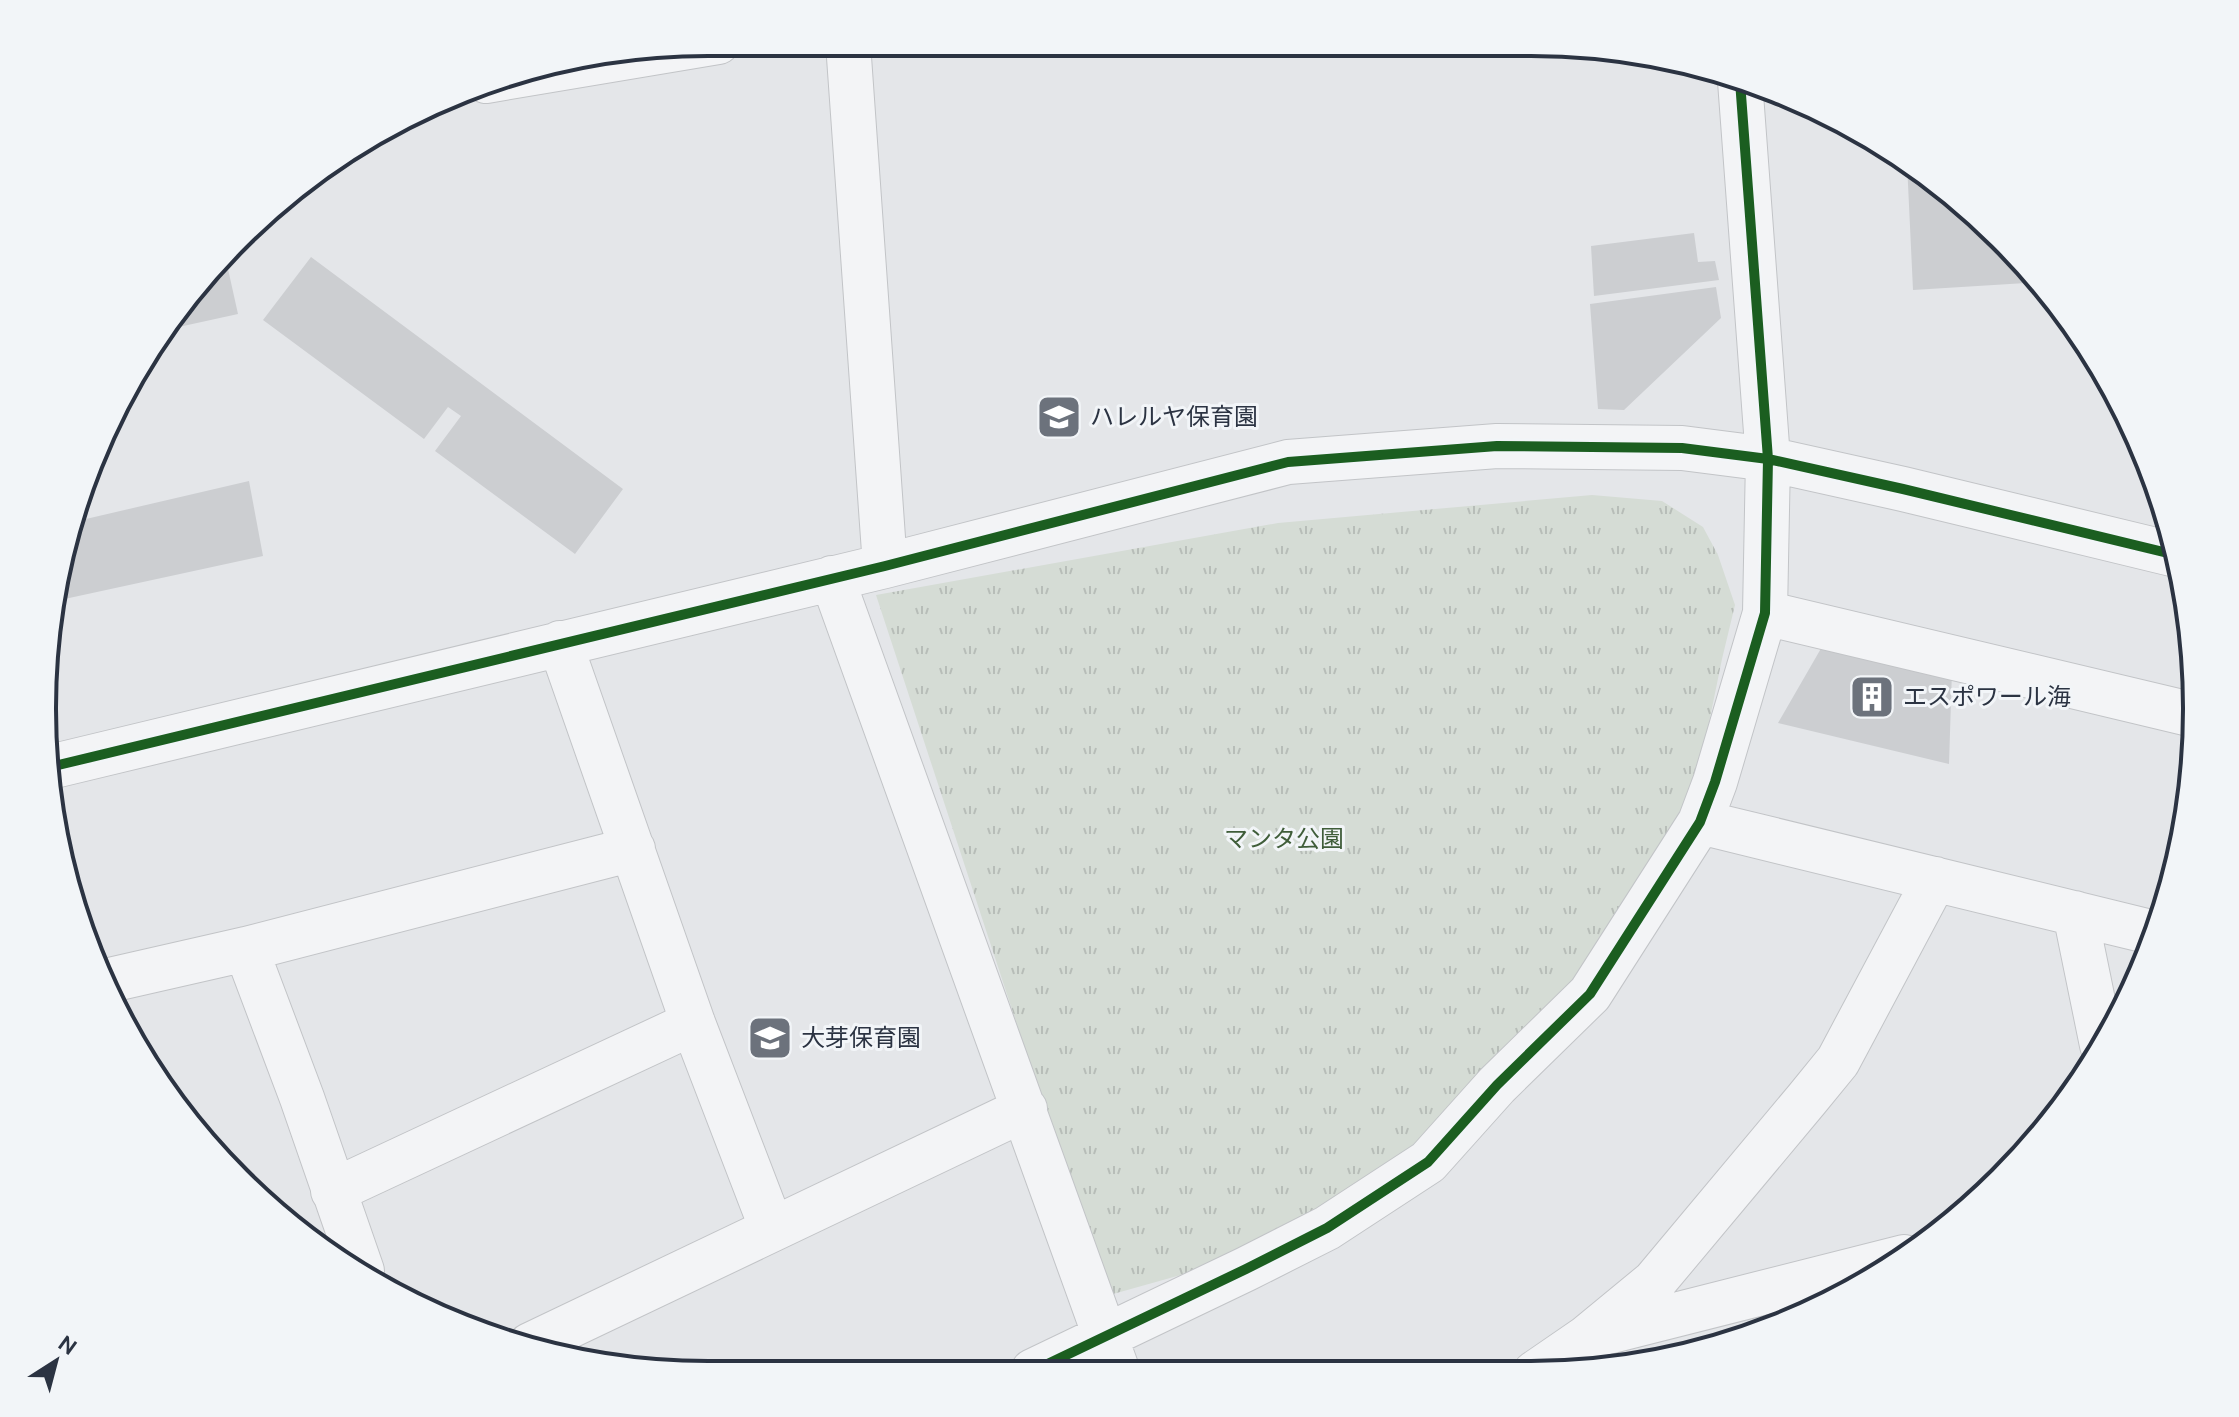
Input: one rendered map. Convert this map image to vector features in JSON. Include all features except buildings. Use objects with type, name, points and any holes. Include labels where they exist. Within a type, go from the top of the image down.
[{"type":"street","points":[[849,56],[885,566]]},
{"type":"street","points":[[1079,1361],[1112,1354],[1327,1228],[1428,1162],[1497,1085],[1590,994],[1700,822],[1715,782],[1765,613],[1768,459],[1741,91]]},
{"type":"street","points":[[59,765],[885,566],[1288,462],[1497,446],[1682,448],[1768,459],[2164,552]]},
{"type":"street","points":[[832,578],[1112,1354]]},
{"type":"street","points":[[1765,613],[2183,712]]},
{"type":"street","points":[[560,643],[693,1023],[772,1229]]},
{"type":"street","points":[[1700,822],[2143,930]]},
{"type":"street","points":[[115,979],[246,949],[633,849]]},
{"type":"street","points":[[1553,1360],[1654,1282],[1838,1061],[1935,879]]},
{"type":"street","points":[[2075,913],[2099,1030]]},
{"type":"street","points":[[246,949],[357,1258]]},
{"type":"street","points":[[333,1191],[693,1023]]},
{"type":"street","points":[[542,1339],[1025,1109]]},
{"type":"street","points":[[1586,1338],[1870,1266]]},
{"type":"green space","name":"マンタ公園","points":[[1592,495],[1662,501],[1703,527],[1718,555],[1735,605],[1704,747],[1677,821],[1580,982],[1449,1120],[1359,1194],[1195,1271],[1106,1296],[876,595],[1278,523]]},
{"type":"cycle path","points":[[1054,1361],[1327,1228],[1428,1162],[1497,1085],[1590,994],[1700,822],[1715,782],[1765,613],[1768,459],[1741,91]]},
{"type":"cycle path","points":[[59,765],[885,566],[1288,462],[1497,446],[1682,448],[1768,459],[2164,552]]},
{"type":"place","name":"ハレルヤ保育園","points":[[1059,417]]},
{"type":"place","name":"エスポワール海","points":[[1872,697]]},
{"type":"place","name":"大芽保育園","points":[[770,1038]]}]
